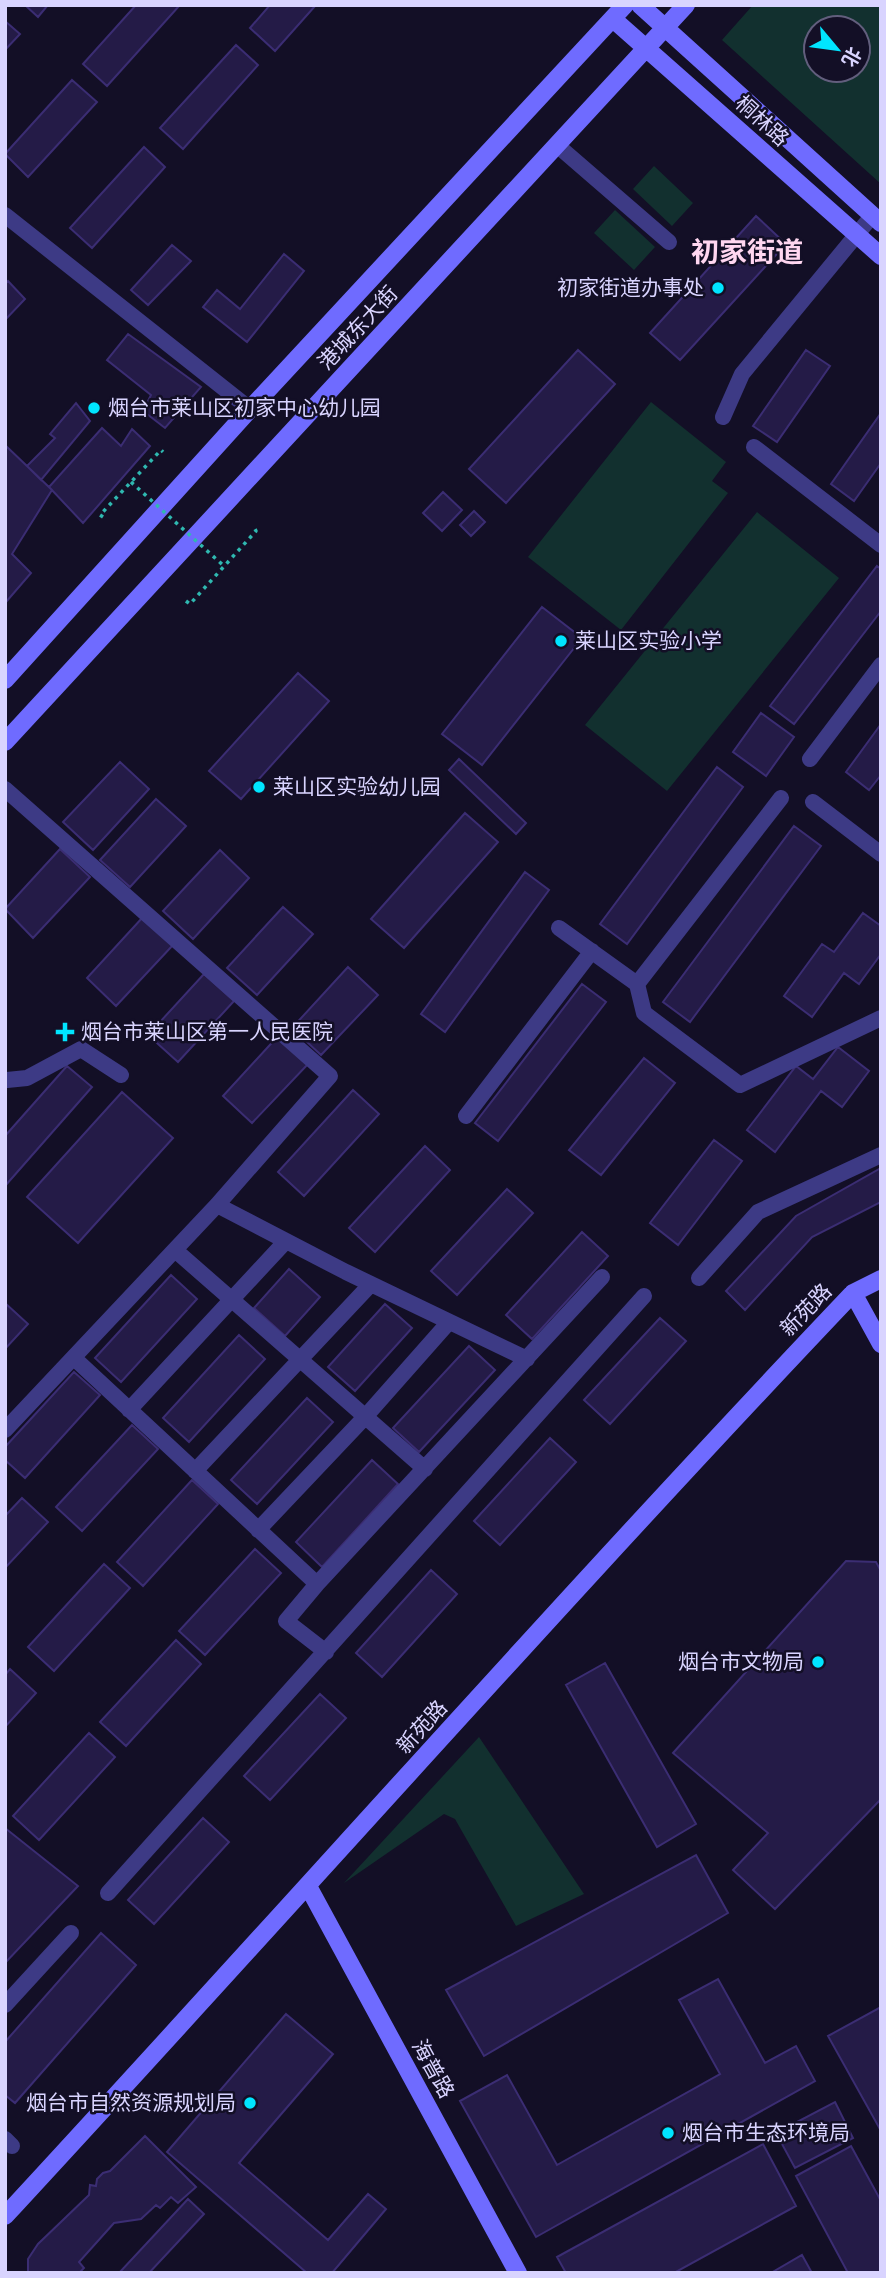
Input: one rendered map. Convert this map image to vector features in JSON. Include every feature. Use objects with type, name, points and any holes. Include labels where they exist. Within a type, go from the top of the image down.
[{"type":"street","name":"桐林路","points":[[640,5],[876,220]]},
{"type":"street","name":"港城东大街","points":[[5,742],[686,5]]},
{"type":"street","name":"桐林路","points":[[619,12],[647,49],[881,256]]},
{"type":"street","name":"港城东大街","points":[[5,680],[250,409],[619,12]]},
{"type":"street","points":[[558,146],[669,243]]},
{"type":"street","points":[[5,215],[250,409]]},
{"type":"street","points":[[723,418],[741,374],[855,235],[876,220]]},
{"type":"street","points":[[754,447],[881,545]]},
{"type":"street","points":[[810,759],[881,666]]},
{"type":"street","points":[[5,789],[330,1076],[217,1205],[5,1430]]},
{"type":"street","points":[[637,984],[781,798]]},
{"type":"street","points":[[813,802],[881,854]]},
{"type":"street","points":[[559,928],[637,984],[644,1013],[740,1085],[881,1018]]},
{"type":"street","points":[[466,1116],[592,951]]},
{"type":"street","points":[[6,1075],[27,1078],[81,1049],[121,1075]]},
{"type":"street","points":[[699,1278],[758,1212],[881,1154]]},
{"type":"street","points":[[217,1205],[371,1284],[527,1359]]},
{"type":"street","points":[[129,1409],[286,1241]]},
{"type":"street","points":[[175,1250],[425,1469]]},
{"type":"street","points":[[326,1652],[286,1621],[317,1584],[602,1277]]},
{"type":"street","name":"新苑路","points":[[5,2216],[309,1888],[668,1488],[853,1293],[881,1279]]},
{"type":"street","points":[[195,1471],[371,1284]]},
{"type":"street","points":[[853,1293],[881,1344]]},
{"type":"street","points":[[108,1893],[644,1296]]},
{"type":"street","points":[[258,1530],[365,1417],[449,1322]]},
{"type":"street","points":[[74,1358],[317,1584]]},
{"type":"street","name":"海普路","points":[[309,1888],[518,2273]]},
{"type":"street","points":[[5,2005],[71,1933]]},
{"type":"path","points":[[103,517],[100,515],[161,450],[163,452]]},
{"type":"path","points":[[131,482],[225,567]]},
{"type":"path","points":[[186,601],[190,604],[225,567],[255,529]]},
{"type":"green space","points":[[753,5],[877,5],[881,9],[881,184],[722,40]]},
{"type":"green space","points":[[654,166],[693,203],[672,226],[633,189]]},
{"type":"green space","points":[[615,210],[655,247],[634,270],[594,233]]},
{"type":"green space","points":[[651,402],[726,462],[712,481],[728,493],[621,630],[528,557]]},
{"type":"green space","points":[[757,512],[839,578],[667,791],[585,725]]},
{"type":"green space","points":[[479,1737],[584,1894],[516,1926],[455,1819],[444,1814],[344,1883]]},
{"type":"building","points":[[25,5],[48,5],[38,17]]},
{"type":"building","points":[[136,5],[180,5],[107,86],[83,64]]},
{"type":"building","points":[[270,5],[316,5],[275,51],[250,28]]},
{"type":"building","points":[[5,21],[20,34],[5,50]]},
{"type":"building","points":[[236,45],[258,65],[183,149],[160,128]]},
{"type":"building","points":[[72,80],[97,102],[28,177],[5,154]]},
{"type":"building","points":[[144,147],[165,167],[92,248],[70,228]]},
{"type":"building","name":"初家街道办事处","points":[[756,216],[786,244],[680,360],[650,333]]},
{"type":"building","points":[[172,245],[191,261],[148,305],[131,290]]},
{"type":"building","points":[[284,254],[304,271],[247,342],[203,307],[217,290],[240,309]]},
{"type":"building","points":[[8,281],[25,299],[5,320],[5,284]]},
{"type":"building","points":[[128,334],[201,387],[165,428],[143,411],[151,395],[107,360]]},
{"type":"building","points":[[578,350],[615,384],[506,503],[469,469]]},
{"type":"building","points":[[806,350],[830,366],[777,442],[753,426]]},
{"type":"building","points":[[76,403],[90,421],[41,480],[27,466],[55,438],[50,434]]},
{"type":"building","points":[[881,413],[881,463],[854,501],[831,484]]},
{"type":"building","points":[[102,428],[121,446],[132,429],[150,446],[83,523],[49,487]]},
{"type":"building","points":[[5,445],[52,490],[12,554],[31,573],[6,602]]},
{"type":"building","points":[[443,492],[462,510],[442,531],[423,513]]},
{"type":"building","points":[[474,511],[485,522],[471,536],[460,525]]},
{"type":"building","points":[[877,566],[881,569],[881,611],[794,724],[770,706]]},
{"type":"building","points":[[542,607],[582,638],[482,765],[442,734]]},
{"type":"building","points":[[298,673],[329,701],[241,799],[209,771]]},
{"type":"building","points":[[761,713],[794,737],[766,776],[733,752]]},
{"type":"building","points":[[881,724],[881,775],[869,790],[846,772]]},
{"type":"building","points":[[459,759],[526,823],[516,834],[449,770]]},
{"type":"building","points":[[120,762],[149,789],[93,850],[63,822]]},
{"type":"building","points":[[717,767],[743,787],[627,944],[600,924]]},
{"type":"building","points":[[156,799],[186,826],[130,887],[100,860]]},
{"type":"building","points":[[465,813],[498,842],[404,948],[371,919]]},
{"type":"building","points":[[794,826],[821,846],[690,1022],[663,1002]]},
{"type":"building","points":[[60,849],[90,877],[33,938],[5,909]]},
{"type":"building","points":[[220,850],[249,878],[193,939],[163,911]]},
{"type":"building","points":[[525,872],[549,890],[445,1032],[421,1014]]},
{"type":"building","points":[[283,907],[313,934],[257,995],[227,968]]},
{"type":"building","points":[[863,913],[881,926],[881,954],[859,984],[844,973],[812,1017],[784,996],[822,944],[834,952]]},
{"type":"building","points":[[143,917],[173,945],[116,1006],[87,978]]},
{"type":"building","points":[[348,967],[378,995],[321,1055],[292,1028]]},
{"type":"building","points":[[204,974],[234,1001],[178,1062],[148,1035]]},
{"type":"building","points":[[582,984],[606,1002],[498,1141],[475,1123]]},
{"type":"building","points":[[279,1035],[309,1063],[252,1123],[223,1096]]},
{"type":"building","points":[[838,1047],[869,1071],[842,1107],[821,1091],[775,1152],[747,1130],[796,1066],[813,1079]]},
{"type":"building","points":[[644,1058],[675,1083],[601,1175],[569,1150]]},
{"type":"building","points":[[67,1066],[92,1087],[5,1186],[5,1136]]},
{"type":"building","points":[[353,1090],[379,1114],[304,1196],[278,1172]]},
{"type":"building","points":[[122,1092],[173,1138],[78,1243],[27,1197]]},
{"type":"building","points":[[714,1140],[742,1161],[678,1245],[650,1223]]},
{"type":"building","points":[[425,1146],[450,1170],[375,1252],[349,1228]]},
{"type":"building","points":[[881,1168],[881,1202],[812,1237],[745,1310],[726,1291],[796,1216]]},
{"type":"building","points":[[507,1189],[533,1213],[457,1295],[431,1271]]},
{"type":"building","points":[[582,1232],[608,1256],[532,1339],[506,1315]]},
{"type":"building","points":[[289,1269],[320,1297],[285,1336],[254,1308]]},
{"type":"building","points":[[171,1275],[197,1299],[121,1382],[95,1358]]},
{"type":"building","points":[[5,1303],[28,1324],[5,1349]]},
{"type":"building","points":[[385,1304],[412,1328],[355,1391],[328,1367]]},
{"type":"building","points":[[660,1318],[686,1341],[610,1424],[584,1400]]},
{"type":"building","points":[[239,1335],[265,1359],[189,1442],[163,1418]]},
{"type":"building","points":[[469,1346],[495,1370],[419,1452],[393,1428]]},
{"type":"building","points":[[74,1372],[100,1395],[25,1478],[5,1460],[5,1447]]},
{"type":"building","points":[[307,1398],[333,1422],[257,1504],[231,1480]]},
{"type":"building","points":[[132,1425],[158,1449],[82,1531],[56,1507]]},
{"type":"building","points":[[550,1438],[576,1462],[500,1545],[474,1521]]},
{"type":"building","points":[[372,1460],[398,1484],[322,1567],[296,1542]]},
{"type":"building","points":[[192,1480],[218,1504],[143,1586],[117,1562]]},
{"type":"building","points":[[22,1498],[48,1522],[5,1568],[5,1516]]},
{"type":"building","points":[[255,1549],[281,1573],[205,1655],[179,1631]]},
{"type":"building","name":"烟台市文物局","points":[[846,1561],[876,1562],[881,1571],[881,1799],[775,1909],[733,1870],[768,1833],[673,1753]]},
{"type":"building","points":[[104,1564],[130,1588],[54,1671],[28,1647]]},
{"type":"building","points":[[431,1570],[457,1594],[382,1677],[356,1653]]},
{"type":"building","points":[[176,1640],[201,1664],[126,1746],[100,1722]]},
{"type":"building","points":[[605,1663],[696,1824],[657,1847],[566,1685]]},
{"type":"building","points":[[10,1669],[36,1693],[5,1727],[5,1675]]},
{"type":"building","points":[[320,1694],[346,1718],[270,1800],[244,1776]]},
{"type":"building","points":[[89,1733],[115,1757],[39,1840],[13,1816]]},
{"type":"building","points":[[203,1818],[229,1842],[154,1924],[128,1900]]},
{"type":"building","points":[[5,1828],[78,1886],[5,1963]]},
{"type":"building","points":[[696,1855],[728,1913],[484,2056],[446,1990]]},
{"type":"building","points":[[101,1933],[136,1965],[15,2103],[5,2095],[5,2042]]},
{"type":"building","name":"烟台市生态环境局","points":[[718,1979],[765,2063],[796,2046],[815,2081],[536,2237],[460,2101],[507,2075],[557,2165],[720,2074],[679,2000]]},
{"type":"building","points":[[881,2007],[881,2131],[828,2036]]},
{"type":"building","name":"烟台市自然资源规划局","points":[[286,2014],[333,2054],[239,2163],[328,2240],[368,2194],[386,2209],[332,2273],[307,2273],[167,2152]]},
{"type":"building","points":[[835,2102],[853,2138],[795,2168],[776,2133]]},
{"type":"building","points":[[145,2136],[196,2187],[178,2203],[171,2197],[160,2208],[156,2205],[141,2219],[114,2223],[79,2262],[84,2268],[79,2273],[28,2273],[28,2259],[38,2244],[89,2195],[90,2185],[96,2186],[97,2179],[110,2171]]},
{"type":"building","points":[[763,2144],[796,2206],[674,2273],[566,2273],[557,2257]]},
{"type":"building","points":[[851,2146],[881,2201],[881,2273],[848,2273],[796,2176]]},
{"type":"building","points":[[188,2199],[204,2214],[149,2273],[119,2273]]},
{"type":"building","points":[[802,2255],[812,2273],[771,2273]]},
{"type":"place","name":"初家街道办事处","points":[[718,288]]},
{"type":"place","name":"烟台市莱山区初家中心幼儿园","points":[[94,408]]},
{"type":"place","name":"莱山区实验小学","points":[[561,641]]},
{"type":"place","name":"莱山区实验幼儿园","points":[[259,787]]},
{"type":"place","name":"烟台市莱山区第一人民医院","points":[[65,1032]]},
{"type":"place","name":"烟台市文物局","points":[[818,1662]]},
{"type":"place","name":"烟台市自然资源规划局","points":[[250,2103]]},
{"type":"place","name":"烟台市生态环境局","points":[[668,2133]]},
{"type":"district","name":"初家街道","points":[[747,252]]}]
